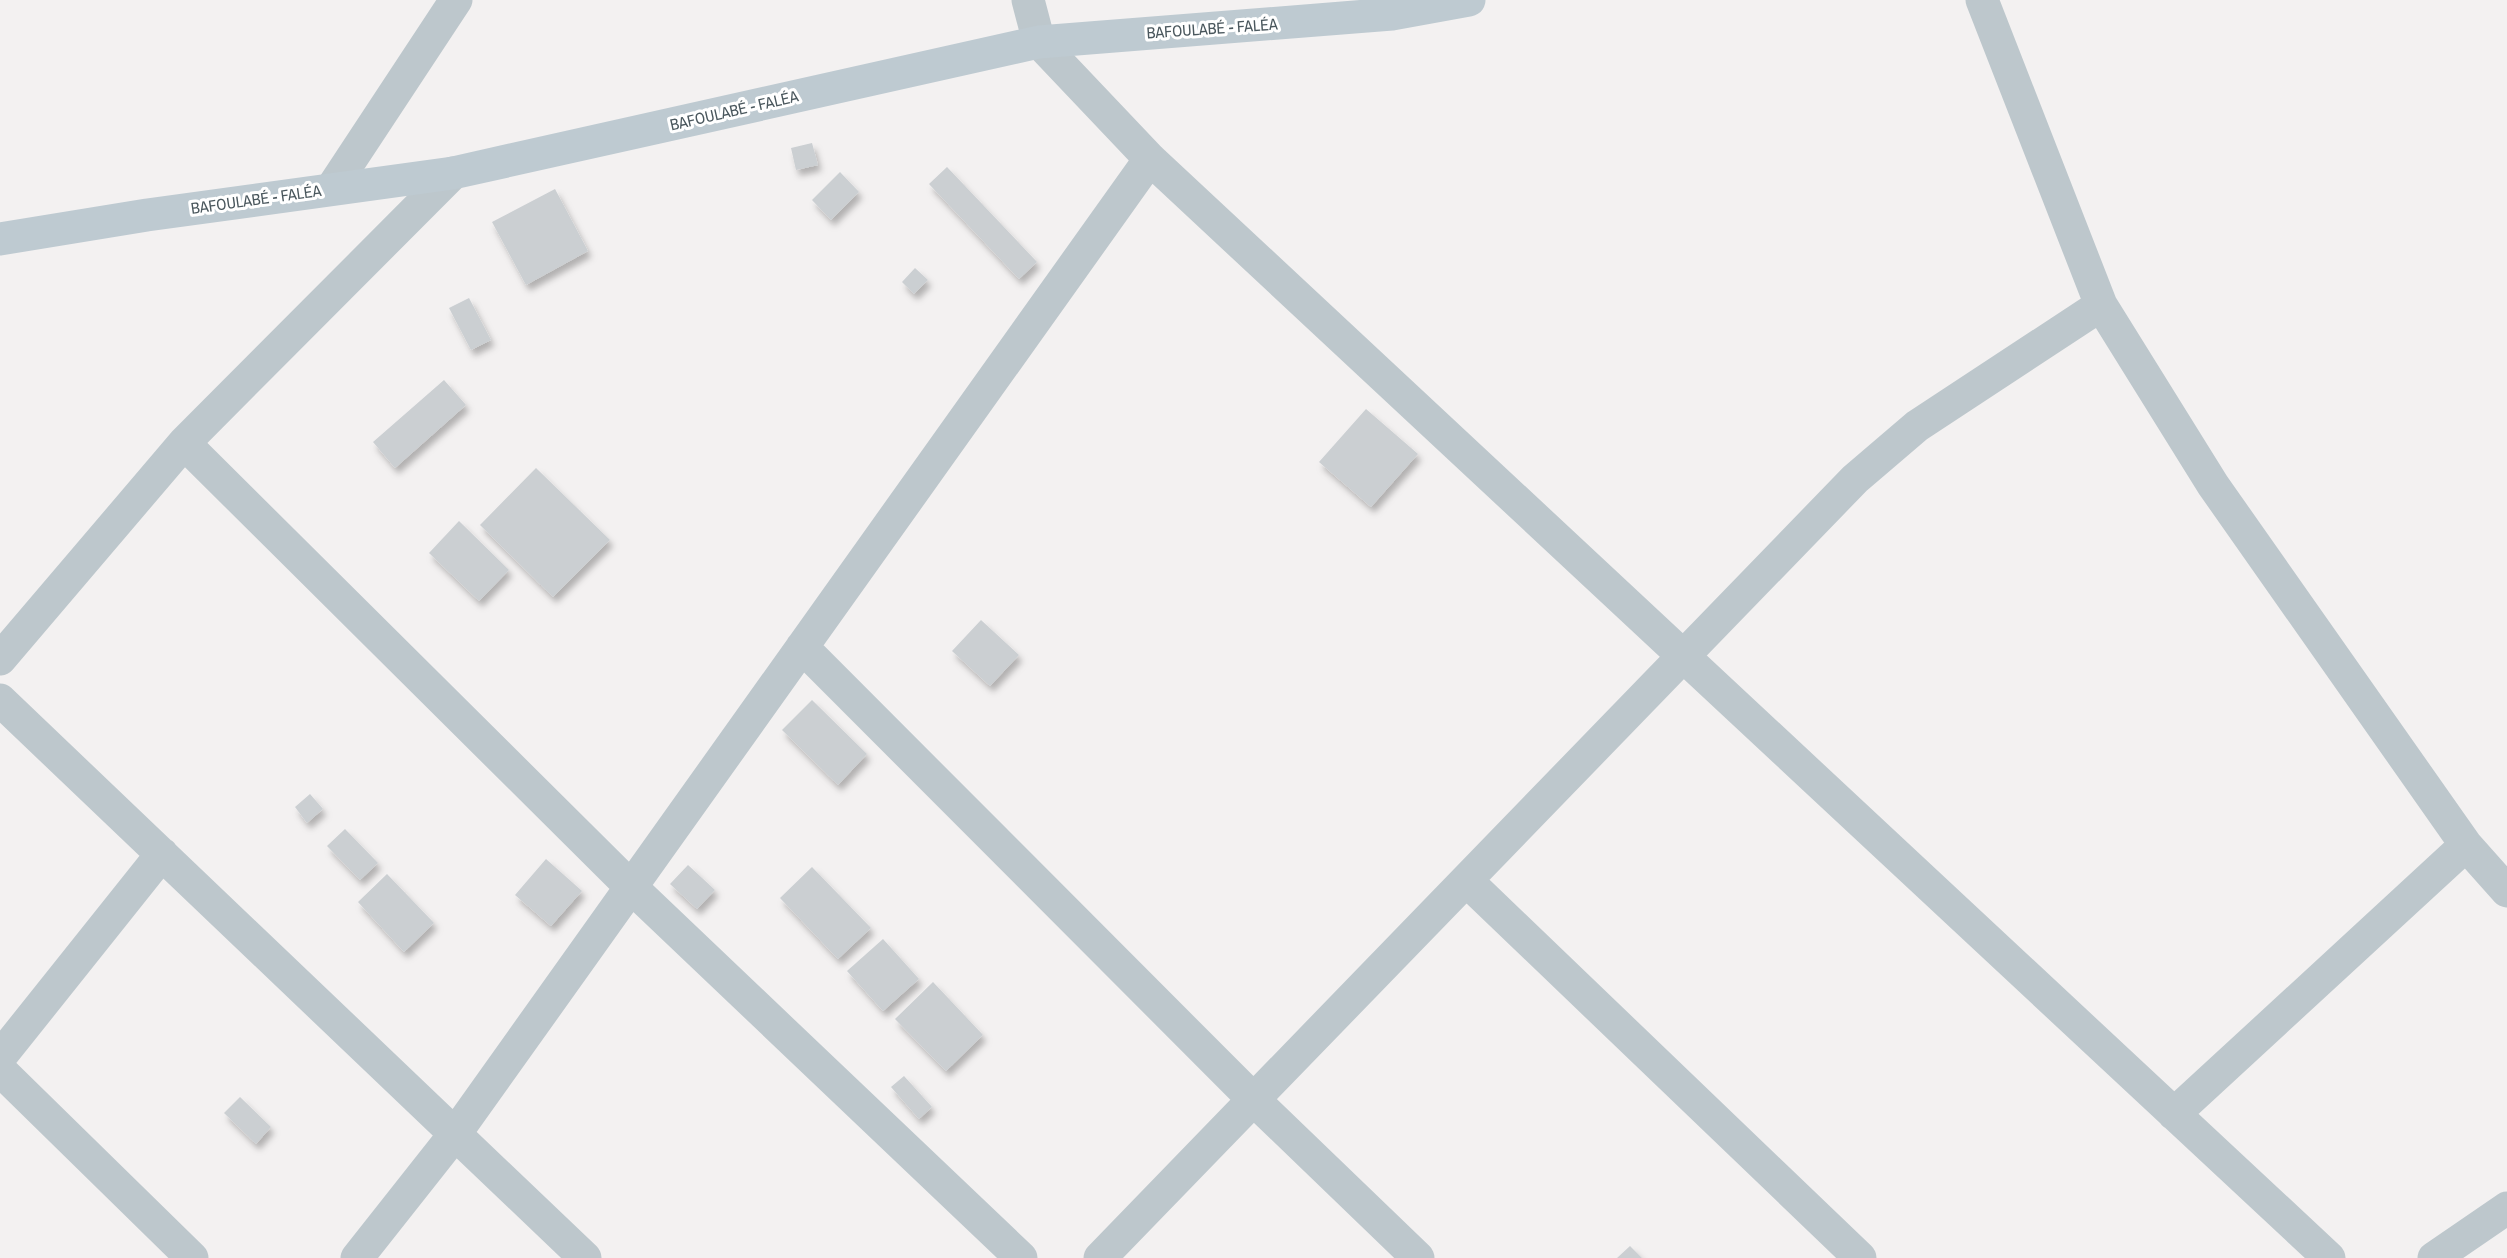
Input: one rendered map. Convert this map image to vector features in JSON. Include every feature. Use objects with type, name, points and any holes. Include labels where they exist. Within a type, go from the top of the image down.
[{"type":"main road","name":"BAFOULABÉ - FALÉA","points":[[0,239],[332,188],[453,173],[1038,42],[1392,14],[1469,0]]},
{"type":"street","points":[[332,188],[456,0]]},
{"type":"street","points":[[1028,0],[1038,42],[1150,159],[2329,1258]]},
{"type":"street","points":[[1982,0],[2101,305],[2213,485],[2466,845],[2507,891]]},
{"type":"street","points":[[357,1258],[455,1134],[1150,159]]},
{"type":"street","points":[[0,659],[184,443],[453,173]]},
{"type":"street","points":[[1100,1258],[1855,479],[1917,426],[2101,305]]},
{"type":"street","points":[[184,443],[631,887],[1022,1258]]},
{"type":"street","points":[[802,647],[1254,1100],[1418,1258]]},
{"type":"street","points":[[0,700],[585,1258]]},
{"type":"street","points":[[2174,1114],[2466,845]]},
{"type":"street","points":[[0,1057],[162,854]]},
{"type":"street","points":[[1467,881],[1860,1258]]},
{"type":"street","points":[[0,1070],[192,1258]]},
{"type":"street","points":[[2434,1258],[2507,1208]]},
{"type":"building","points":[[812,143],[818,165],[796,170],[791,148]]},
{"type":"building","points":[[947,167],[1037,262],[1019,279],[929,184]]},
{"type":"building","points":[[840,172],[859,192],[831,220],[812,200]]},
{"type":"building","points":[[555,189],[588,251],[526,285],[492,222]]},
{"type":"building","points":[[915,268],[928,280],[914,294],[902,282]]},
{"type":"building","points":[[469,298],[491,340],[471,350],[449,308]]},
{"type":"building","points":[[444,380],[466,405],[395,468],[373,442]]},
{"type":"building","points":[[1366,409],[1418,454],[1371,507],[1319,462]]},
{"type":"building","points":[[536,468],[610,540],[553,597],[480,525]]},
{"type":"building","points":[[459,521],[509,570],[479,601],[429,553]]},
{"type":"building","points":[[981,620],[1019,655],[990,686],[952,651]]},
{"type":"building","points":[[812,700],[867,754],[838,785],[782,730]]},
{"type":"building","points":[[310,794],[323,809],[307,823],[295,807]]},
{"type":"building","points":[[345,829],[378,863],[360,880],[327,846]]},
{"type":"building","points":[[546,859],[582,891],[551,926],[515,895]]},
{"type":"building","points":[[688,865],[715,890],[697,909],[670,884]]},
{"type":"building","points":[[812,867],[871,928],[838,959],[780,898]]},
{"type":"building","points":[[387,874],[434,923],[404,952],[358,902]]},
{"type":"building","points":[[883,939],[919,979],[883,1011],[847,971]]},
{"type":"building","points":[[933,982],[983,1035],[946,1071],[895,1019]]},
{"type":"building","points":[[904,1076],[932,1107],[919,1119],[891,1087]]},
{"type":"building","points":[[240,1097],[271,1127],[256,1144],[224,1113]]},
{"type":"building","points":[[1630,1246],[1642,1258],[1617,1258]]}]
